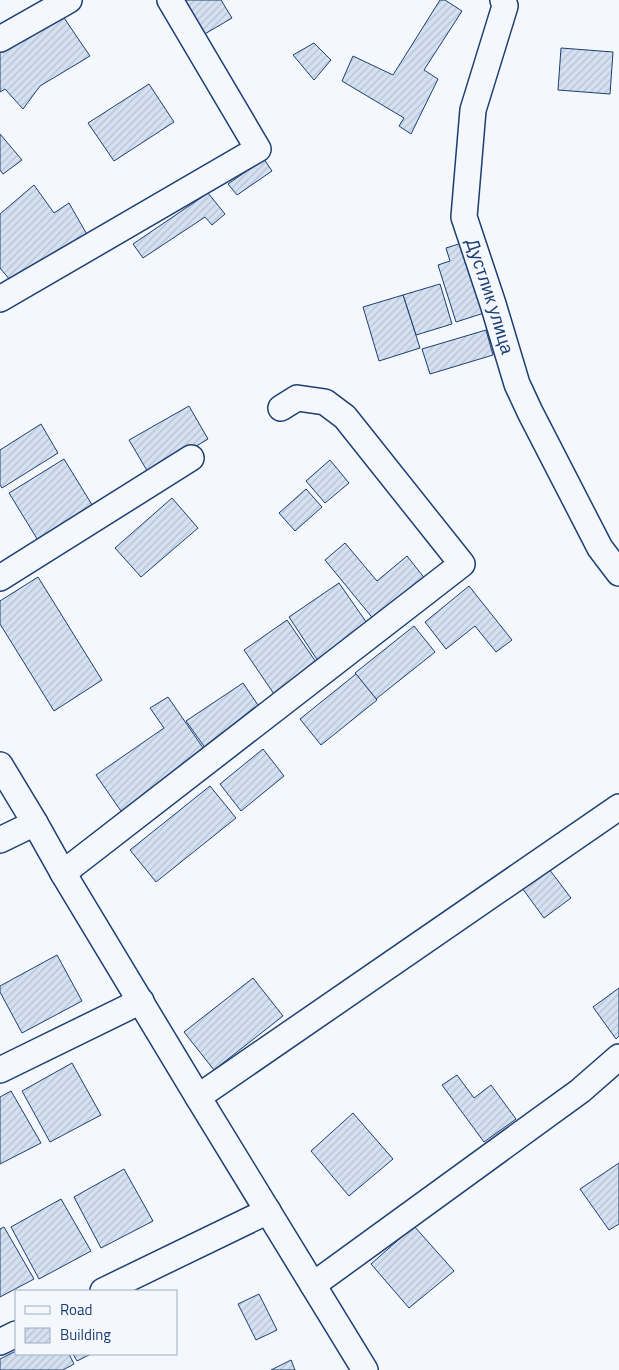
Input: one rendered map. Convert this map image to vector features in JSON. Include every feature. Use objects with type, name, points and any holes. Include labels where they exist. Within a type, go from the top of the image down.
[{"type":"street","points":[[0,39],[69,0]]},
{"type":"street","points":[[0,300],[258,149],[170,0]]},
{"type":"street","name":"Дустлик улица","points":[[504,0],[504,6],[473,110],[464,217],[517,384],[600,548],[619,573]]},
{"type":"street","points":[[63,873],[462,564],[345,417],[325,402],[306,399],[297,398],[281,408]]},
{"type":"street","points":[[0,578],[190,458]]},
{"type":"street","points":[[0,765],[198,1097],[365,1370]]},
{"type":"street","points":[[198,1097],[619,808]]},
{"type":"street","points":[[0,840],[35,823]]},
{"type":"street","points":[[0,1070],[141,1002]]},
{"type":"street","points":[[313,1285],[580,1091],[619,1057]]},
{"type":"street","points":[[105,1290],[268,1211]]},
{"type":"street","points":[[0,1342],[15,1334]]},
{"type":"building","points":[[182,0],[221,0],[232,18],[203,35]]},
{"type":"building","points":[[440,0],[445,0],[462,11],[424,70],[438,79],[411,134],[399,126],[404,118],[342,81],[353,56],[393,75]]},
{"type":"building","points":[[60,12],[90,56],[40,86],[23,109],[5,89],[0,92],[0,49]]},
{"type":"building","points":[[314,43],[331,60],[314,80],[293,55]]},
{"type":"building","points":[[561,48],[613,52],[610,94],[558,90]]},
{"type":"building","points":[[149,84],[174,122],[114,161],[88,123]]},
{"type":"building","points":[[0,134],[22,160],[3,174],[0,170]]},
{"type":"building","points":[[264,159],[272,171],[237,195],[228,184]]},
{"type":"building","points":[[34,185],[54,213],[69,203],[89,238],[10,280],[0,268],[0,214]]},
{"type":"building","points":[[208,193],[225,214],[212,225],[205,217],[143,258],[133,244]]},
{"type":"building","points":[[462,243],[484,313],[456,322],[438,265],[450,261],[446,248]]},
{"type":"building","points":[[440,284],[452,324],[416,335],[403,295]]},
{"type":"building","points":[[403,295],[420,348],[379,361],[363,307]]},
{"type":"building","points":[[486,330],[493,355],[430,374],[422,349]]},
{"type":"building","points":[[189,406],[208,439],[149,474],[129,440]]},
{"type":"building","points":[[41,424],[58,453],[2,488],[0,485],[0,450]]},
{"type":"building","points":[[64,459],[94,508],[39,542],[9,493]]},
{"type":"building","points":[[330,460],[349,483],[325,503],[306,481]]},
{"type":"building","points":[[306,489],[322,507],[295,531],[279,513]]},
{"type":"building","points":[[172,498],[198,528],[141,577],[115,548]]},
{"type":"building","points":[[345,543],[377,581],[407,556],[426,580],[375,621],[325,560]]},
{"type":"building","points":[[38,577],[102,680],[54,711],[0,624],[0,601]]},
{"type":"building","points":[[339,583],[369,626],[318,661],[289,617]]},
{"type":"building","points":[[469,586],[512,640],[496,652],[475,626],[446,649],[425,622]]},
{"type":"building","points":[[287,620],[318,665],[274,694],[244,650]]},
{"type":"building","points":[[414,626],[435,652],[376,699],[355,673]]},
{"type":"building","points":[[356,674],[377,700],[321,745],[300,719]]},
{"type":"building","points":[[243,683],[262,711],[206,749],[186,721]]},
{"type":"building","points":[[168,697],[208,755],[123,814],[96,775],[164,728],[150,708]]},
{"type":"building","points":[[263,749],[284,776],[241,811],[220,784]]},
{"type":"building","points":[[210,786],[236,818],[156,882],[130,850]]},
{"type":"building","points":[[549,869],[571,898],[544,918],[522,888]]},
{"type":"building","points":[[57,955],[82,1001],[22,1033],[0,992],[0,986]]},
{"type":"building","points":[[253,978],[283,1016],[214,1070],[184,1032]]},
{"type":"building","points":[[619,988],[619,1036],[616,1039],[593,1007]]},
{"type":"building","points":[[72,1063],[101,1115],[50,1142],[22,1091]]},
{"type":"building","points":[[457,1075],[474,1098],[491,1085],[516,1119],[484,1142],[442,1085]]},
{"type":"building","points":[[11,1091],[41,1143],[0,1164],[0,1097]]},
{"type":"building","points":[[353,1113],[393,1159],[349,1196],[311,1151]]},
{"type":"building","points":[[619,1163],[619,1224],[609,1230],[580,1189]]},
{"type":"building","points":[[124,1169],[153,1221],[101,1248],[74,1197]]},
{"type":"building","points":[[61,1199],[91,1251],[39,1279],[11,1227]]},
{"type":"building","points":[[414,1226],[454,1271],[409,1308],[371,1264]]},
{"type":"building","points":[[4,1227],[34,1279],[0,1297],[0,1229]]},
{"type":"building","points":[[259,1294],[277,1330],[256,1340],[238,1304]]},
{"type":"building","points":[[15,1352],[15,1355],[70,1355],[74,1364],[63,1370],[0,1370],[0,1359]]},
{"type":"building","points":[[74,1355],[89,1355],[77,1361]]},
{"type":"building","points":[[291,1360],[295,1370],[271,1370]]}]
